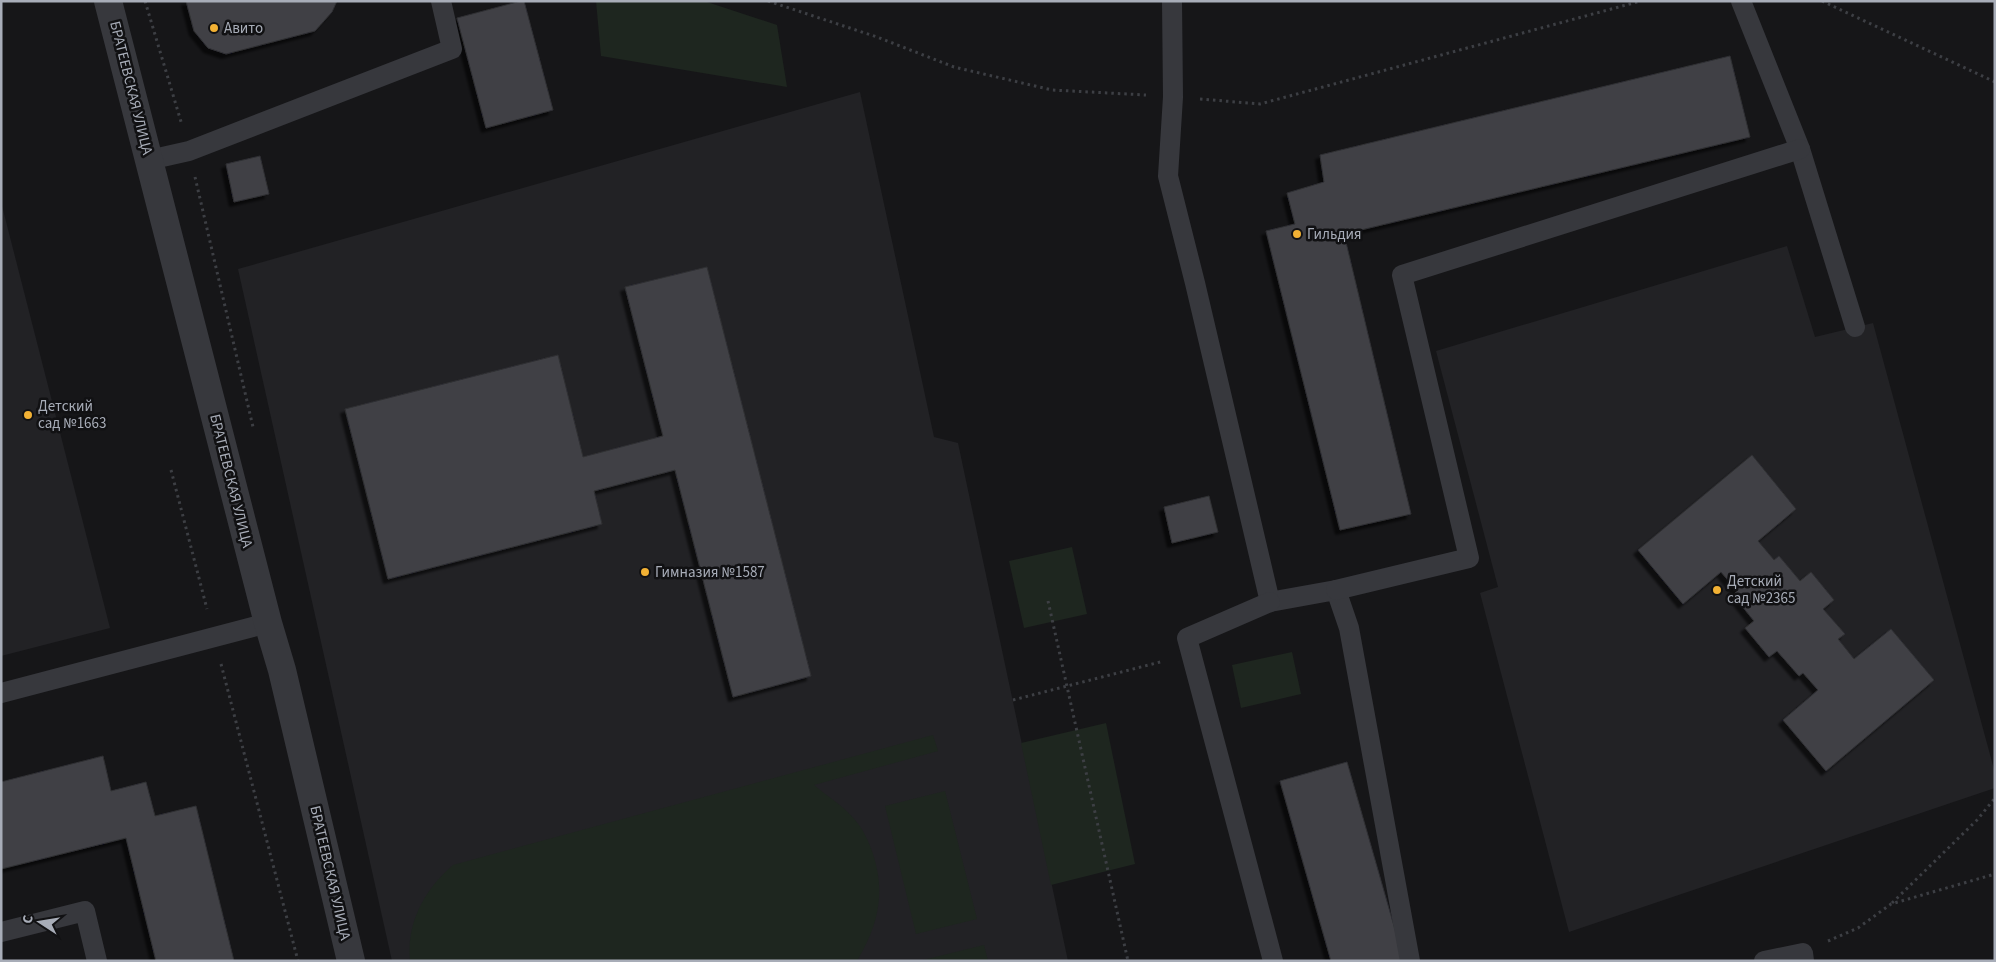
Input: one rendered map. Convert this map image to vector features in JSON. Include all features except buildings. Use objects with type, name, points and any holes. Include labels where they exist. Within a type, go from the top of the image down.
[{"type":"street","name":"БРАТЕЕВСКАЯ УЛИЦА","points":[[108,1],[268,623],[282,670],[351,961]]},
{"type":"lane","points":[[149,160],[189,151],[452,49],[441,1]]},
{"type":"lane","points":[[1172,1],[1173,97],[1168,176],[1196,282],[1270,602]]},
{"type":"lane","points":[[1741,1],[1800,149],[1855,327]]},
{"type":"lane","points":[[1273,961],[1187,638],[1270,602],[1336,590],[1469,558],[1402,275],[1800,149]]},
{"type":"lane","points":[[1336,590],[1348,628],[1410,961]]},
{"type":"lane","points":[[1,693],[268,623]]},
{"type":"lane","points":[[1,932],[85,911],[97,961]]},
{"type":"lane","points":[[1764,961],[1803,957]]},
{"type":"path","points":[[1822,1],[1995,82]]},
{"type":"path","points":[[171,470],[298,961]]},
{"type":"path","points":[[1048,601],[1128,961]]},
{"type":"path","points":[[1012,700],[1191,654]]},
{"type":"path","points":[[1803,957],[1858,928],[1891,904],[1977,820],[1995,798]]},
{"type":"path","points":[[1891,904],[1995,874]]},
{"type":"shaded area","points":[[596,1],[704,1],[777,25],[787,87],[601,56]]},
{"type":"shaded area","name":"Гимназия №1587","points":[[860,92],[934,437],[958,443],[1068,961],[392,961],[238,269]]},
{"type":"shaded area","name":"Детский сад №1663","points":[[1,202],[110,628],[1,656]]},
{"type":"shaded area","name":"Детский сад №2365","points":[[1787,246],[1815,337],[1873,323],[1995,773],[1995,788],[1569,932],[1480,593],[1498,587],[1436,351]]},
{"type":"shaded area","points":[[1072,547],[1087,614],[1024,628],[1009,561]]},
{"type":"shaded area","points":[[1292,652],[1301,694],[1241,708],[1232,665]]},
{"type":"shaded area","points":[[1106,723],[1135,864],[1051,885],[1021,743]]},
{"type":"shaded area","points":[[933,735],[938,751],[814,785],[846,810],[858,824],[870,845],[877,869],[879,883],[878,909],[870,935],[857,961],[410,961],[411,933],[414,920],[426,896],[443,874],[453,865]]},
{"type":"shaded area","points":[[945,791],[977,919],[916,934],[885,806]]},
{"type":"shaded area","points":[[984,945],[988,961],[919,961]]},
{"type":"place","name":"Авито","points":[[214,28]]},
{"type":"place","name":"Гильдия","points":[[1297,234]]},
{"type":"place","name":"Детский сад №1663","points":[[28,415]]},
{"type":"place","name":"Гимназия №1587","points":[[645,572]]},
{"type":"place","name":"Детский сад №2365","points":[[1717,590]]}]
